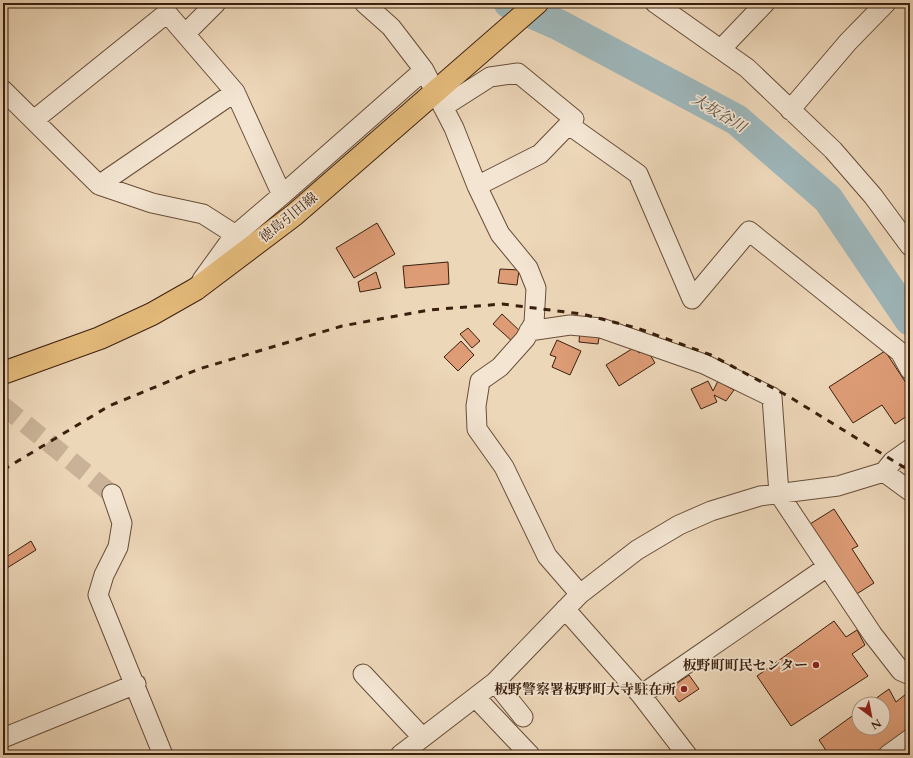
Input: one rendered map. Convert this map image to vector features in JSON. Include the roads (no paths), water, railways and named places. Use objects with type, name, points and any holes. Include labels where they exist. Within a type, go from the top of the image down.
[{"type":"main road","name":"徳島引田線","points":[[3,373],[77,347],[152,314],[196,289],[294,215],[439,98],[502,34],[537,3]]},
{"type":"street","points":[[185,34],[216,3]]},
{"type":"street","points":[[364,3],[391,27],[424,70],[439,98],[477,186],[500,234],[528,268],[536,288],[534,323],[525,339],[500,367],[480,381],[476,406],[477,429],[504,467],[547,556],[580,594]]},
{"type":"street","points":[[655,3],[722,48],[747,68],[833,150],[873,196],[910,246]]},
{"type":"street","points":[[722,48],[765,3]]},
{"type":"street","points":[[790,110],[848,42],[886,3]]},
{"type":"street","points":[[34,120],[167,12],[235,92],[282,195]]},
{"type":"street","points":[[196,289],[233,237],[424,70]]},
{"type":"street","points":[[439,98],[490,77],[518,73],[574,119],[540,154],[477,186]]},
{"type":"street","points":[[3,90],[100,185],[152,203],[203,214],[228,230],[233,237]]},
{"type":"street","points":[[100,185],[235,92]]},
{"type":"street","points":[[570,124],[638,174],[692,299],[749,231],[900,352],[910,370]]},
{"type":"street","points":[[529,331],[570,325],[601,328],[704,364],[772,397],[779,494],[873,635],[901,671],[910,675]]},
{"type":"street","points":[[3,384],[25,366]]},
{"type":"street","points":[[400,755],[495,682],[580,594],[637,550],[679,525],[711,511],[753,498],[838,486],[884,472],[893,461],[910,449]]},
{"type":"street","points":[[884,472],[910,492]]},
{"type":"street","points":[[112,494],[122,523],[118,547],[104,575],[98,595],[136,684],[163,755]]},
{"type":"street","points":[[641,695],[827,568]]},
{"type":"street","points":[[565,609],[641,695],[687,755]]},
{"type":"street","points":[[363,674],[422,737]]},
{"type":"street","points":[[495,682],[523,716]]},
{"type":"street","points":[[3,738],[136,684]]},
{"type":"street","points":[[476,698],[530,755]]},
{"type":"street","points":[[888,755],[910,739]]},
{"type":"waterway","name":"大坂谷川","points":[[509,3],[559,25],[737,120],[828,199],[910,320]]},
{"type":"tunnel","points":[[3,406],[112,494]]},
{"type":"railway","points":[[3,470],[109,406],[199,369],[342,326],[429,310],[502,304],[582,314],[637,328],[711,355],[788,396],[910,471]]},
{"type":"place","name":"板野町町民センター","points":[[816,665]]},
{"type":"place","name":"板野警察署板野町大寺駐在所","points":[[684,689]]}]
